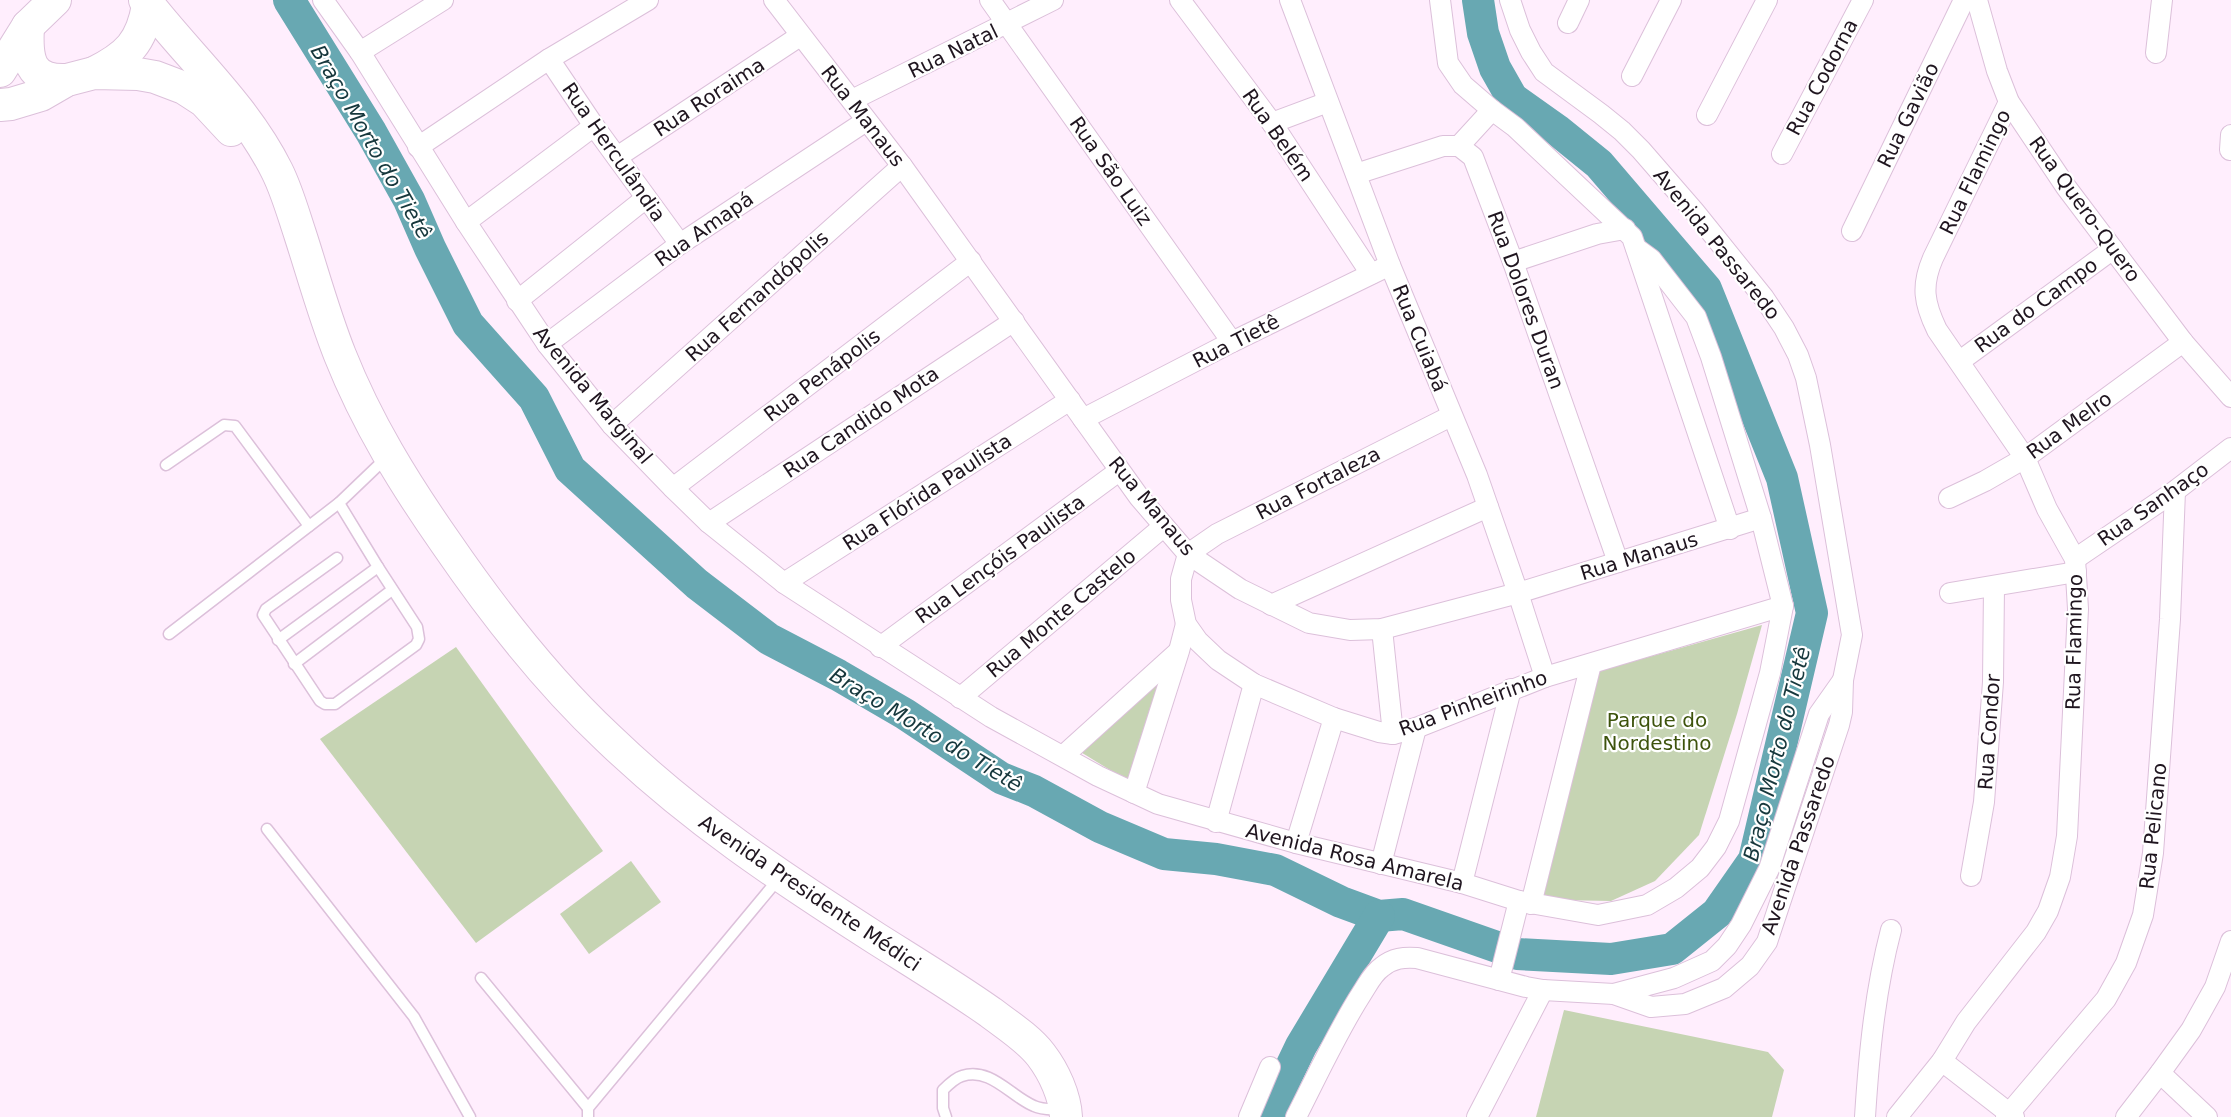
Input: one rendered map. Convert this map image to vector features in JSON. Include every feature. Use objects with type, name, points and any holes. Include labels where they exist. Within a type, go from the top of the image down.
[{"type":"main road","points":[[0,71],[28,26],[55,0]]},
{"type":"main road","points":[[0,105],[40,95],[109,65],[133,46],[141,33],[146,2]]},
{"type":"main road","name":"Avenida Presidente Médici","points":[[146,2],[232,100],[257,136],[277,171],[339,352],[358,397],[404,482],[466,572],[528,655],[572,705],[637,766],[699,818],[780,877],[1015,1030],[1041,1054],[1058,1085],[1066,1113]]},
{"type":"main road","name":"Avenida Presidente Médici","points":[[28,26],[28,56],[41,77],[52,81],[81,76],[138,74],[184,88],[204,101],[223,120],[245,150],[299,234]]},
{"type":"street","name":"Avenida Marginal","points":[[322,0],[360,52],[517,301],[547,344],[612,425],[709,523],[784,583],[960,698]]},
{"type":"street","points":[[360,52],[443,0]]},
{"type":"street","points":[[418,147],[549,59],[648,0]]},
{"type":"street","name":"Rua Manaus","points":[[774,0],[902,166],[1119,471],[1163,527],[1188,554],[1221,578],[1271,605],[1310,623],[1326,627],[1350,630],[1382,629],[1518,593],[1761,518]]},
{"type":"street","name":"Rua São Luiz","points":[[990,0],[1232,342]]},
{"type":"street","name":"Rua Natal","points":[[852,100],[1053,0]]},
{"type":"street","name":"Rua Belém","points":[[1180,0],[1272,123],[1371,274]]},
{"type":"street","name":"Rua Cuiabá","points":[[1290,0],[1390,266],[1488,507],[1545,677]]},
{"type":"street","points":[[1440,0],[1448,63],[1463,85],[1515,127],[1632,237],[1730,529]]},
{"type":"street","name":"Avenida Passaredo","points":[[1296,1117],[1354,1006],[1380,968],[1392,960],[1404,957],[1417,958],[1543,990],[1614,994],[1652,1007],[1685,1004],[1725,988],[1750,966],[1767,942],[1842,712],[1843,680],[1852,635],[1820,445],[1806,378],[1798,355],[1784,328],[1764,298],[1662,173],[1622,130],[1544,72],[1520,30],[1510,0]]},
{"type":"street","points":[[1568,23],[1579,0]]},
{"type":"street","points":[[1632,76],[1671,0]]},
{"type":"street","points":[[1707,115],[1767,0]]},
{"type":"street","name":"Rua Codorna","points":[[1782,154],[1863,0]]},
{"type":"street","name":"Rua Gavião","points":[[1852,231],[1964,0]]},
{"type":"street","name":"Rua Quero-Quero","points":[[1977,0],[1997,71],[2009,102],[2066,187],[2183,342],[2231,397]]},
{"type":"street","points":[[2156,53],[2162,0]]},
{"type":"street","name":"Rua Roraima","points":[[617,157],[800,36]]},
{"type":"street","name":"Rua Herculândia","points":[[549,59],[594,126],[680,244]]},
{"type":"street","points":[[1272,123],[1328,102]]},
{"type":"street","name":"Rua Flamingo","points":[[1897,1117],[1942,1062],[1966,1022],[2036,932],[2048,911],[2060,877],[2067,836],[2078,609],[2075,566],[2025,458],[1937,330],[1931,317],[1924,284],[1938,248],[2009,102]]},
{"type":"street","points":[[1356,174],[1430,149],[1459,146],[1492,110]]},
{"type":"street","name":"Rua Amapá","points":[[547,344],[680,244],[866,121]]},
{"type":"street","points":[[466,222],[594,126]]},
{"type":"street","name":"Rua Dolores Duran","points":[[1459,146],[1467,151],[1475,161],[1513,262],[1618,562]]},
{"type":"street","name":"Rua Fernandópolis","points":[[612,425],[902,166]]},
{"type":"street","points":[[517,301],[646,198]]},
{"type":"street","points":[[1513,262],[1597,234],[1625,229]]},
{"type":"street","points":[[1636,248],[1651,259],[1696,317],[1711,357],[1761,518],[1783,606]]},
{"type":"street","name":"Rua do Campo","points":[[1960,361],[2113,249]]},
{"type":"street","name":"Rua Penápolis","points":[[673,488],[970,261]]},
{"type":"street","name":"Rua Tietê","points":[[1083,419],[1232,342],[1390,266]]},
{"type":"street","name":"Rua Candido Mota","points":[[709,523],[1014,321]]},
{"type":"street","name":"Rua Melro","points":[[1949,498],[2025,458],[2183,342]]},
{"type":"street","name":"Rua Flórida Paulista","points":[[784,583],[1070,400]]},
{"type":"street","name":"Rua Fortaleza","points":[[1188,554],[1217,534],[1451,416]]},
{"type":"street","name":"Rua Sanhaço","points":[[1950,593],[1995,587],[2075,566],[2231,448]]},
{"type":"street","name":"Rua Lençóis Paulista","points":[[880,646],[1119,471]]},
{"type":"street","name":"Rua Pelicano","points":[[2010,1116],[2106,999],[2126,963],[2143,915],[2153,853],[2169,631],[2175,491]]},
{"type":"street","points":[[1271,605],[1488,507]]},
{"type":"street","name":"Rua Monte Castelo","points":[[960,698],[1163,527]]},
{"type":"street","name":"Rua Pinheirinho","points":[[1188,554],[1180,588],[1186,624],[1198,641],[1218,660],[1254,684],[1334,718],[1365,729],[1393,734],[1416,728],[1545,677],[1783,606]]},
{"type":"street","name":"Rua Condor","points":[[1971,876],[1985,791],[1993,682],[1995,587]]},
{"type":"street","name":"Avenida Rosa Amarela","points":[[960,698],[1134,794],[1174,810],[1296,843],[1462,883],[1525,903],[1598,915],[1647,905],[1676,888],[1700,868],[1716,848],[1729,821],[1770,673],[1783,606]]},
{"type":"street","points":[[1134,794],[1186,624]]},
{"type":"street","points":[[1382,629],[1393,734]]},
{"type":"street","points":[[1063,756],[1179,651]]},
{"type":"street","points":[[1499,980],[1525,903],[1591,664]]},
{"type":"street","name":"Avenida Passaredo","points":[[1614,994],[1674,978],[1712,961],[1728,946],[1769,868],[1820,714],[1843,680]]},
{"type":"street","points":[[1216,822],[1254,684]]},
{"type":"street","points":[[1462,883],[1511,689]]},
{"type":"street","points":[[1296,843],[1334,718]]},
{"type":"street","points":[[1381,864],[1416,728]]},
{"type":"street","points":[[1865,1117],[1875,1008],[1891,930]]},
{"type":"street","points":[[2126,1117],[2191,1030],[2215,987],[2231,941]]},
{"type":"street","points":[[1477,1117],[1543,990]]},
{"type":"street","points":[[1942,1062],[2010,1116]]},
{"type":"street","points":[[1249,1117],[1270,1067]]},
{"type":"street","points":[[2160,1073],[2207,1117]]},
{"type":"lane","points":[[166,465],[224,425],[235,426],[309,526]]},
{"type":"lane","points":[[169,634],[339,503],[389,456]]},
{"type":"lane","points":[[337,558],[266,609],[264,618],[321,701],[330,705],[335,704],[416,645],[419,639],[419,632],[339,503]]},
{"type":"lane","points":[[278,640],[378,567]]},
{"type":"lane","points":[[294,664],[392,590]]},
{"type":"lane","points":[[267,829],[414,1017],[470,1117]]},
{"type":"lane","points":[[481,978],[588,1112],[780,877]]},
{"type":"lane","points":[[946,1117],[943,1108],[943,1090],[960,1076],[975,1074],[996,1080],[1018,1098],[1037,1108],[1066,1113]]},
{"type":"green space","name":"Parque do Nordestino","points":[[1762,625],[1699,835],[1655,881],[1611,901],[1559,900],[1542,894],[1599,671]]},
{"type":"green space","points":[[456,647],[603,851],[476,943],[320,739]]},
{"type":"green space","points":[[1170,668],[1128,781],[1079,751]]},
{"type":"green space","points":[[631,861],[661,902],[589,954],[560,914]]},
{"type":"green space","points":[[1564,1010],[1768,1052],[1784,1070],[1772,1117],[1536,1117]]},
{"type":"waterway","name":"Braço Morto do Tietê","points":[[289,0],[371,132],[409,200],[468,324],[534,398],[570,469],[697,584],[769,639],[905,714],[1001,778],[1034,791],[1100,827],[1164,854],[1216,859],[1275,870],[1341,902],[1379,916],[1403,914],[1517,954],[1611,959],[1672,949],[1717,913],[1754,860],[1812,613],[1782,478],[1706,289],[1599,164],[1512,98],[1495,68],[1483,33],[1478,0]]},
{"type":"waterway","points":[[1267,1117],[1301,1046],[1379,916]]}]
